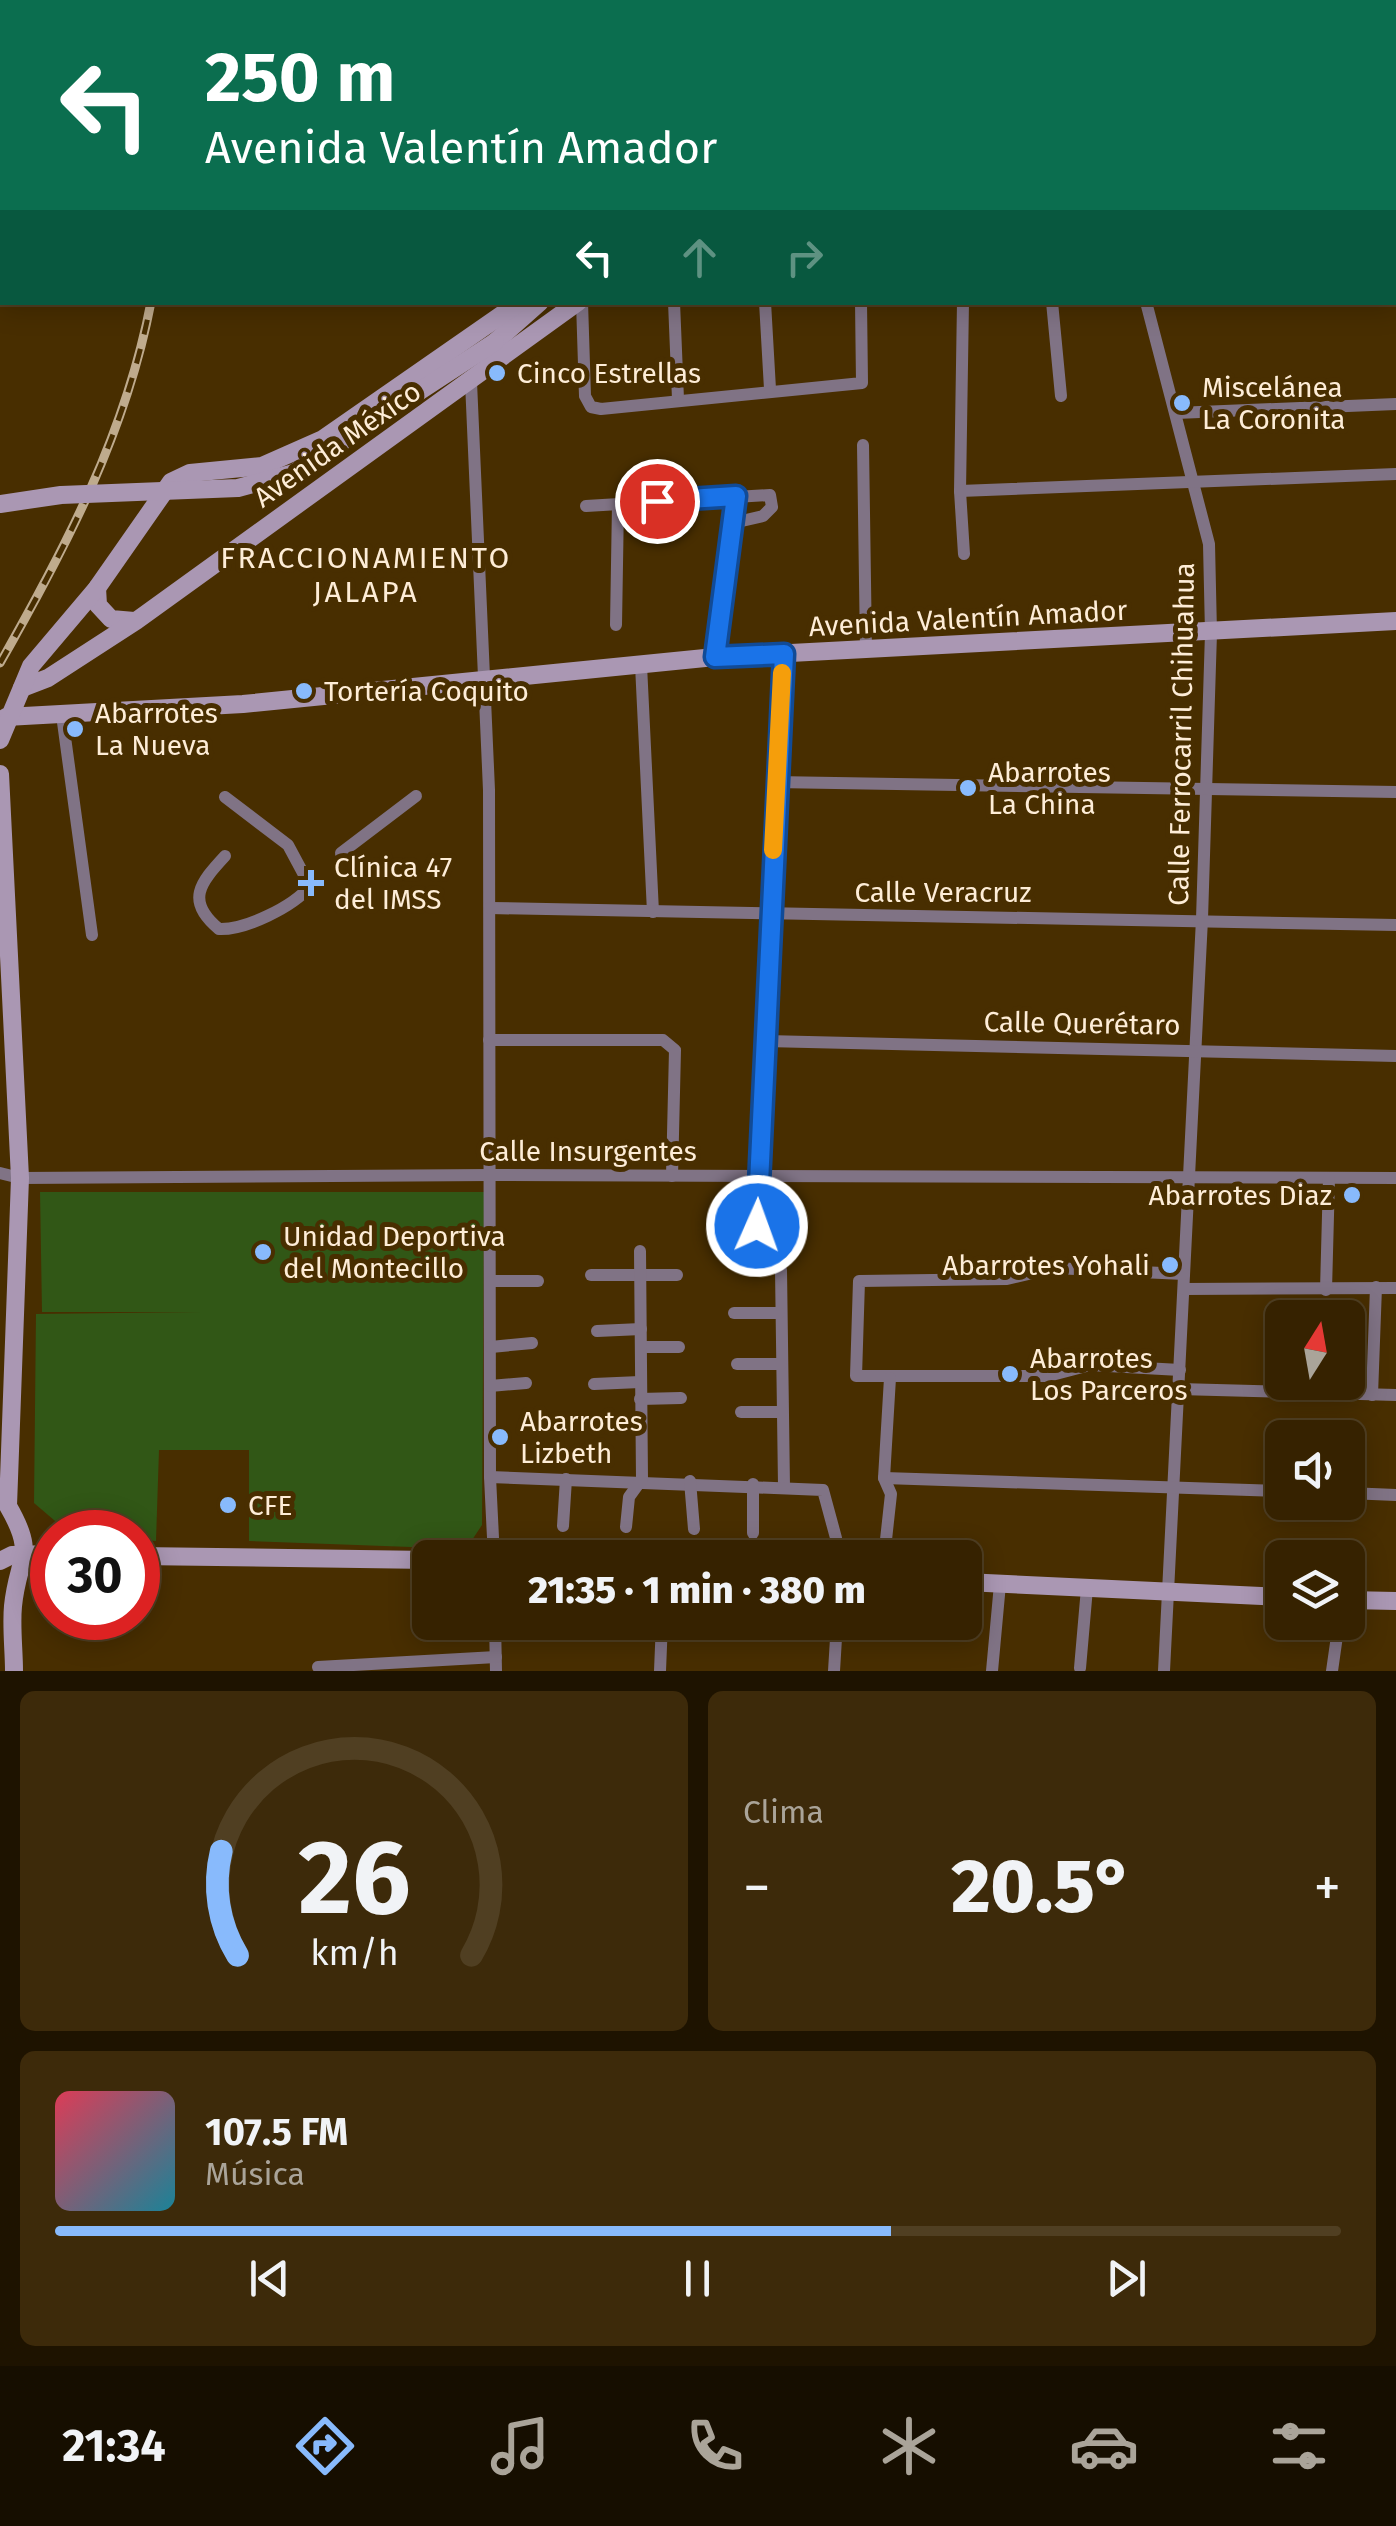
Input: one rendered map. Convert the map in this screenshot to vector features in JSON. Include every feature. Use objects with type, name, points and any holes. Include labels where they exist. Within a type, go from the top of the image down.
[{"type":"street","name":"Avenida México","points":[[22,688],[48,678],[136,621],[472,382],[573,305]]},
{"type":"street","points":[[577,305],[586,396],[592,407],[862,383],[862,305]]},
{"type":"street","points":[[674,305],[678,399]]},
{"type":"street","points":[[765,305],[770,389]]},
{"type":"street","points":[[963,305],[960,491],[964,554]]},
{"type":"street","points":[[1052,305],[1061,396]]},
{"type":"street","name":"Calle Ferrocarril Chihuahua","points":[[1147,305],[1209,544],[1211,633],[1203,787],[1202,919],[1171,1593],[1164,1671]]},
{"type":"street","name":"Avenida México","points":[[0,504],[61,495],[238,488],[294,473],[494,342],[529,307]]},
{"type":"street","name":"Avenida México","points":[[0,740],[6,717],[31,666],[97,588],[171,482],[190,473],[262,466],[292,456],[529,307]]},
{"type":"street","points":[[472,382],[486,678],[493,1540]]},
{"type":"street","points":[[1176,412],[1396,404]]},
{"type":"street","points":[[863,445],[866,649]]},
{"type":"street","points":[[960,491],[1396,474]]},
{"type":"street","points":[[586,506],[770,495],[772,507],[763,516],[733,523]]},
{"type":"street","points":[[715,657],[736,496]]},
{"type":"street","points":[[616,625],[618,504]]},
{"type":"street","points":[[97,588],[98,605],[111,619],[136,621]]},
{"type":"street","name":"Avenida Valentín Amador","points":[[6,717],[244,704],[715,657],[1396,621]]},
{"type":"street","points":[[757,1226],[772,916],[774,782],[784,654]]},
{"type":"street","points":[[640,665],[653,912]]},
{"type":"street","points":[[62,715],[92,936]]},
{"type":"street","points":[[0,774],[7,1048],[20,1178],[4,1512],[24,1534],[26,1554],[7,1598],[14,1671]]},
{"type":"street","points":[[774,782],[1396,792]]},
{"type":"street","points":[[342,853],[416,796]]},
{"type":"street","points":[[225,797],[288,845],[310,886],[301,897],[266,915],[218,929],[198,908],[197,896],[200,882],[226,856]]},
{"type":"street","name":"Calle Veracruz","points":[[490,908],[1396,925]]},
{"type":"street","points":[[489,1040],[663,1040],[675,1050],[672,1176]]},
{"type":"street","name":"Calle Querétaro","points":[[766,1041],[1396,1056]]},
{"type":"street","name":"Calle Insurgentes","points":[[0,1173],[20,1178],[491,1174],[1396,1178]]},
{"type":"street","points":[[1326,1290],[1329,1178]]},
{"type":"street","points":[[717,1228],[792,1225]]},
{"type":"street","points":[[626,1527],[629,1497],[642,1479],[640,1251]]},
{"type":"street","points":[[1180,1370],[1090,1364],[1048,1376],[856,1376],[859,1281],[1007,1279],[1054,1268],[1184,1274]]},
{"type":"street","points":[[781,1270],[784,1486]]},
{"type":"street","points":[[591,1276],[677,1275]]},
{"type":"street","points":[[492,1281],[538,1281]]},
{"type":"street","points":[[1372,1395],[1376,1287]]},
{"type":"street","points":[[1184,1288],[1396,1288]]},
{"type":"street","points":[[734,1313],[779,1313]]},
{"type":"street","points":[[596,1331],[641,1330]]},
{"type":"street","points":[[491,1347],[532,1343]]},
{"type":"street","points":[[641,1348],[678,1347]]},
{"type":"street","points":[[738,1364],[780,1364]]},
{"type":"street","points":[[886,1540],[891,1494],[884,1478],[890,1378]]},
{"type":"street","points":[[594,1384],[640,1382]]},
{"type":"street","points":[[490,1386],[526,1383]]},
{"type":"street","points":[[1179,1389],[1396,1396]]},
{"type":"street","points":[[640,1399],[681,1398]]},
{"type":"street","points":[[740,1412],[782,1412]]},
{"type":"street","points":[[490,1477],[642,1479],[823,1490],[836,1538]]},
{"type":"street","points":[[884,1478],[1265,1490]]},
{"type":"street","points":[[563,1526],[566,1479]]},
{"type":"street","points":[[690,1482],[694,1529]]},
{"type":"street","points":[[753,1484],[753,1532]]},
{"type":"street","points":[[1365,1494],[1396,1495]]},
{"type":"street","points":[[0,1560],[30,1554]]},
{"type":"street","points":[[160,1556],[412,1560]]},
{"type":"street","points":[[982,1583],[1265,1597]]},
{"type":"street","points":[[992,1671],[1000,1584]]},
{"type":"street","points":[[1080,1668],[1087,1588]]},
{"type":"street","points":[[1365,1600],[1396,1601]]},
{"type":"street","points":[[660,1671],[661,1640]]},
{"type":"street","points":[[834,1671],[837,1640]]},
{"type":"street","points":[[1332,1671],[1336,1640]]},
{"type":"street","points":[[318,1667],[496,1664]]},
{"type":"green space","points":[[40,1192],[484,1192],[482,1525],[472,1540],[412,1540],[412,1547],[249,1541],[249,1450],[159,1450],[157,1510],[42,1510],[34,1503],[36,1314],[200,1312],[42,1312]]},
{"type":"railway","points":[[0,663],[70,533],[109,444],[126,398],[150,305]]},
{"type":"slow traffic","points":[[773,850],[782,673]]},
{"type":"place","name":"Cinco Estrellas","points":[[497,373]]},
{"type":"place","name":"Miscelánea La Coronita","points":[[1182,403]]},
{"type":"place","name":"Tortería Coquito","points":[[304,691]]},
{"type":"place","name":"Abarrotes La Nueva","points":[[75,729]]},
{"type":"place","name":"Abarrotes La China","points":[[968,788]]},
{"type":"place","name":"Clínica 47 del IMSS","points":[[311,883]]},
{"type":"place","name":"Abarrotes Diaz","points":[[1352,1195]]},
{"type":"place","name":"Unidad Deportiva del Montecillo","points":[[263,1252]]},
{"type":"place","name":"Abarrotes Yohali","points":[[1170,1265]]},
{"type":"place","name":"Abarrotes Los Parceros","points":[[1010,1374]]},
{"type":"place","name":"Abarrotes Lizbeth","points":[[500,1437]]},
{"type":"place","name":"CFE","points":[[228,1505]]},
{"type":"district","name":"FRACCIONAMIENTO JALAPA","points":[[366,575]]},
{"type":"route","points":[[657,501],[736,496],[715,657],[784,654],[774,782],[772,916],[757,1226]]}]
